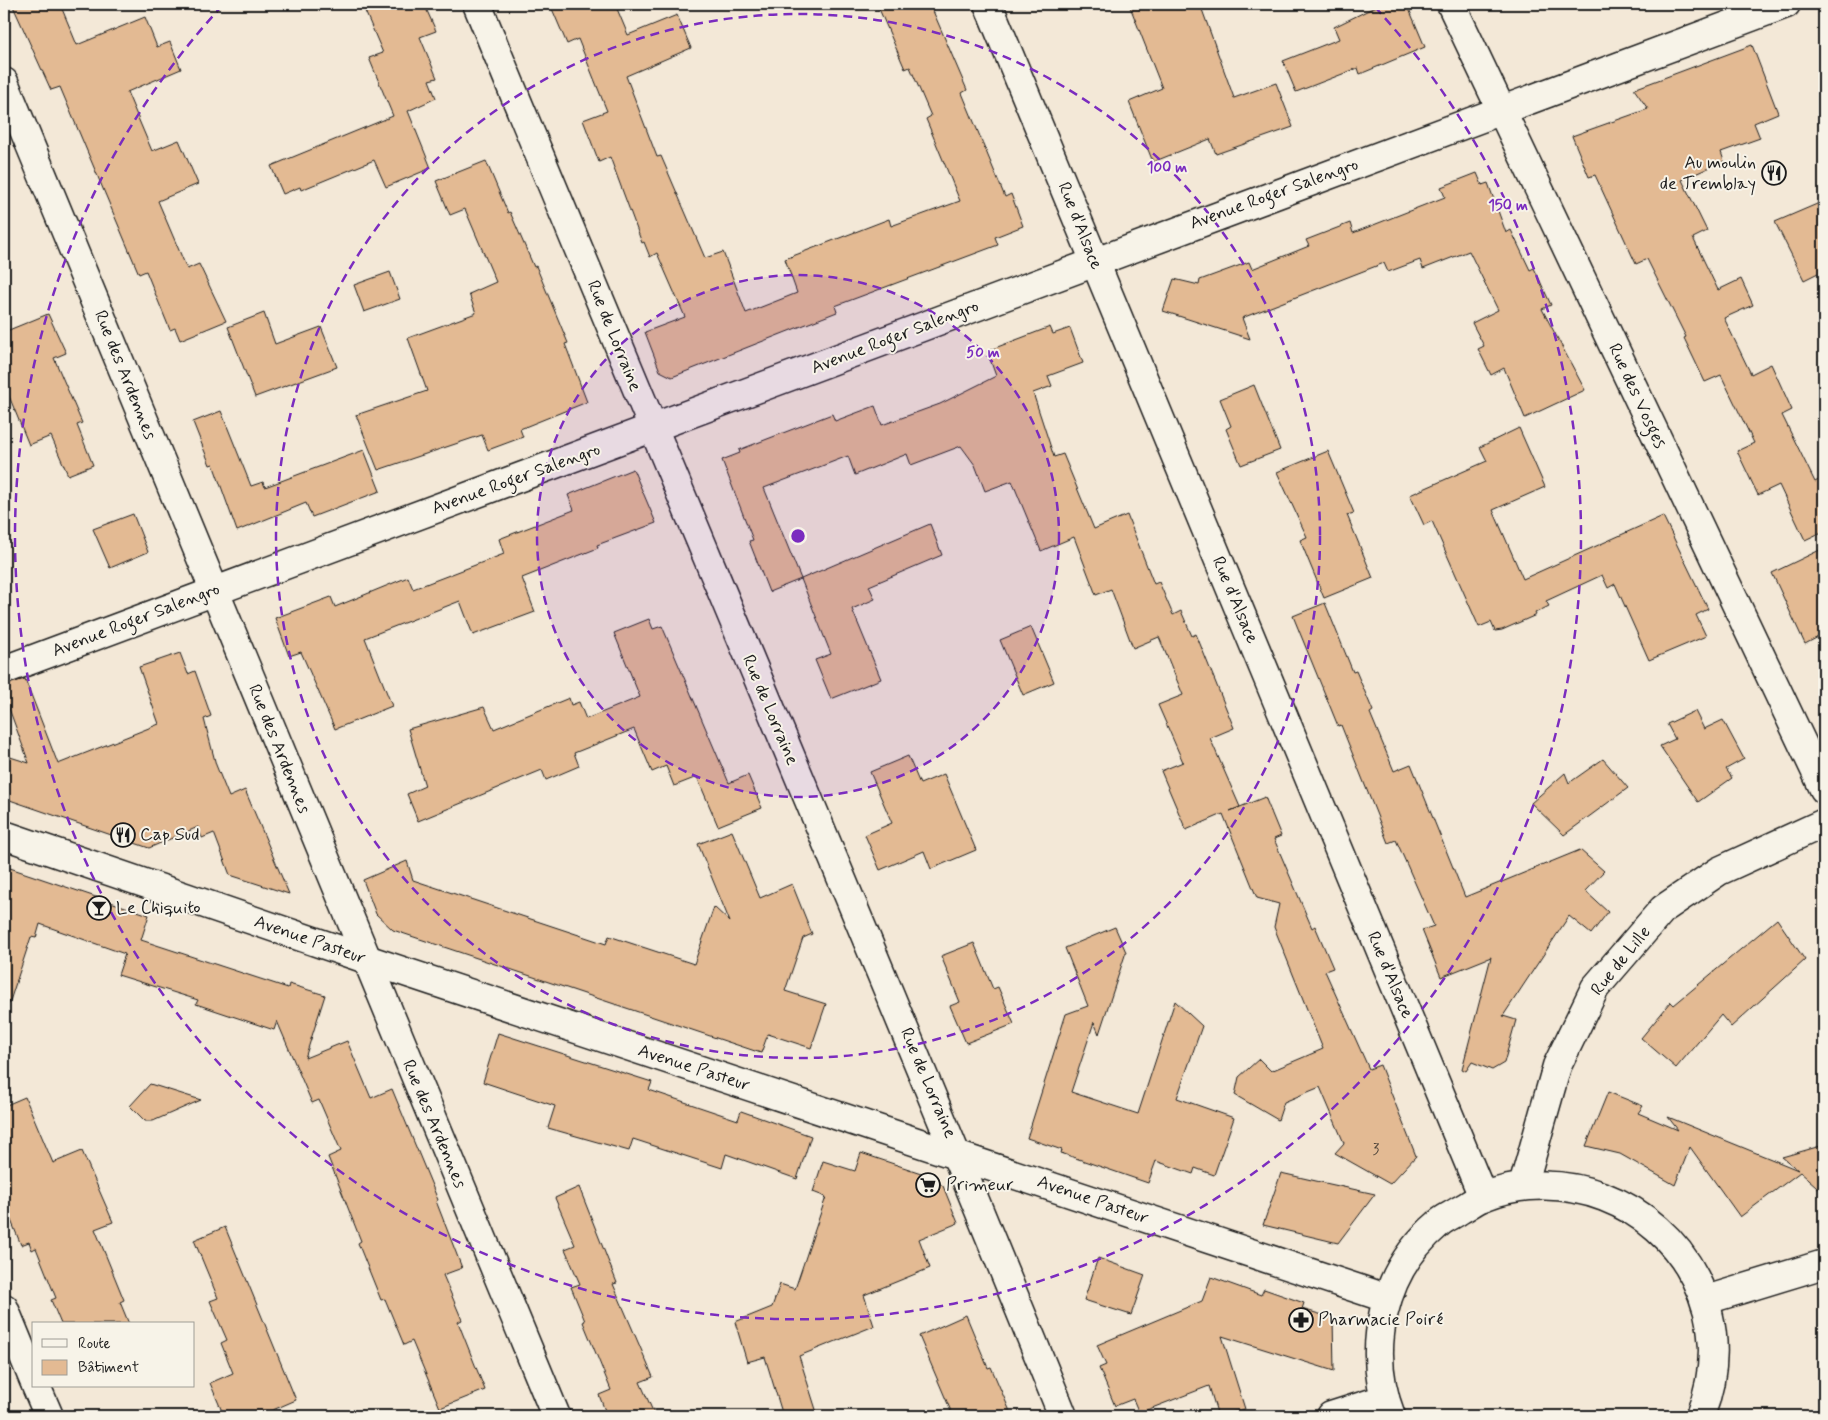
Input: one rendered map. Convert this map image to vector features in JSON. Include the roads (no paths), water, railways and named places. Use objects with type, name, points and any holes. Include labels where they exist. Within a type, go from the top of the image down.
[{"type":"street","name":"Rue de Lorraine","points":[[477,4],[652,429],[958,1154],[1063,1416]]},
{"type":"street","name":"Rue d'Alsace","points":[[988,4],[1483,1197]]},
{"type":"street","name":"Rue des Vosges","points":[[1451,4],[1824,788]]},
{"type":"street","name":"Avenue Roger Salengro","points":[[4,670],[213,590],[652,429],[1094,261],[1786,4]]},
{"type":"street","name":"Rue des Ardennes","points":[[4,82],[556,1416]]},
{"type":"street","name":"Rue de Lille","points":[[1523,1186],[1557,1066],[1595,988],[1664,910],[1719,870],[1824,823]]},
{"type":"street","name":"Avenue Pasteur","points":[[4,835],[366,959],[958,1154],[1386,1298]]},
{"type":"street","points":[[1331,1416],[1387,1408],[1377,1348],[1386,1298],[1403,1262],[1438,1224],[1483,1197],[1523,1186],[1570,1186],[1614,1199],[1654,1224],[1685,1258],[1706,1300],[1714,1346],[1709,1391],[1700,1416]]},
{"type":"street","points":[[1706,1300],[1824,1264]]},
{"type":"street","points":[[4,1308],[32,1375]]},
{"type":"street","points":[[37,1388],[48,1416]]},
{"type":"place","name":"Au moulin de Tremblay","points":[[1774,173]]},
{"type":"place","name":"Cap Sud","points":[[123,835]]},
{"type":"place","name":"Le Chiquito","points":[[99,908]]},
{"type":"place","name":"Primeur","points":[[928,1185]]},
{"type":"place","name":"Pharmacie Poiré","points":[[1301,1320]]}]
